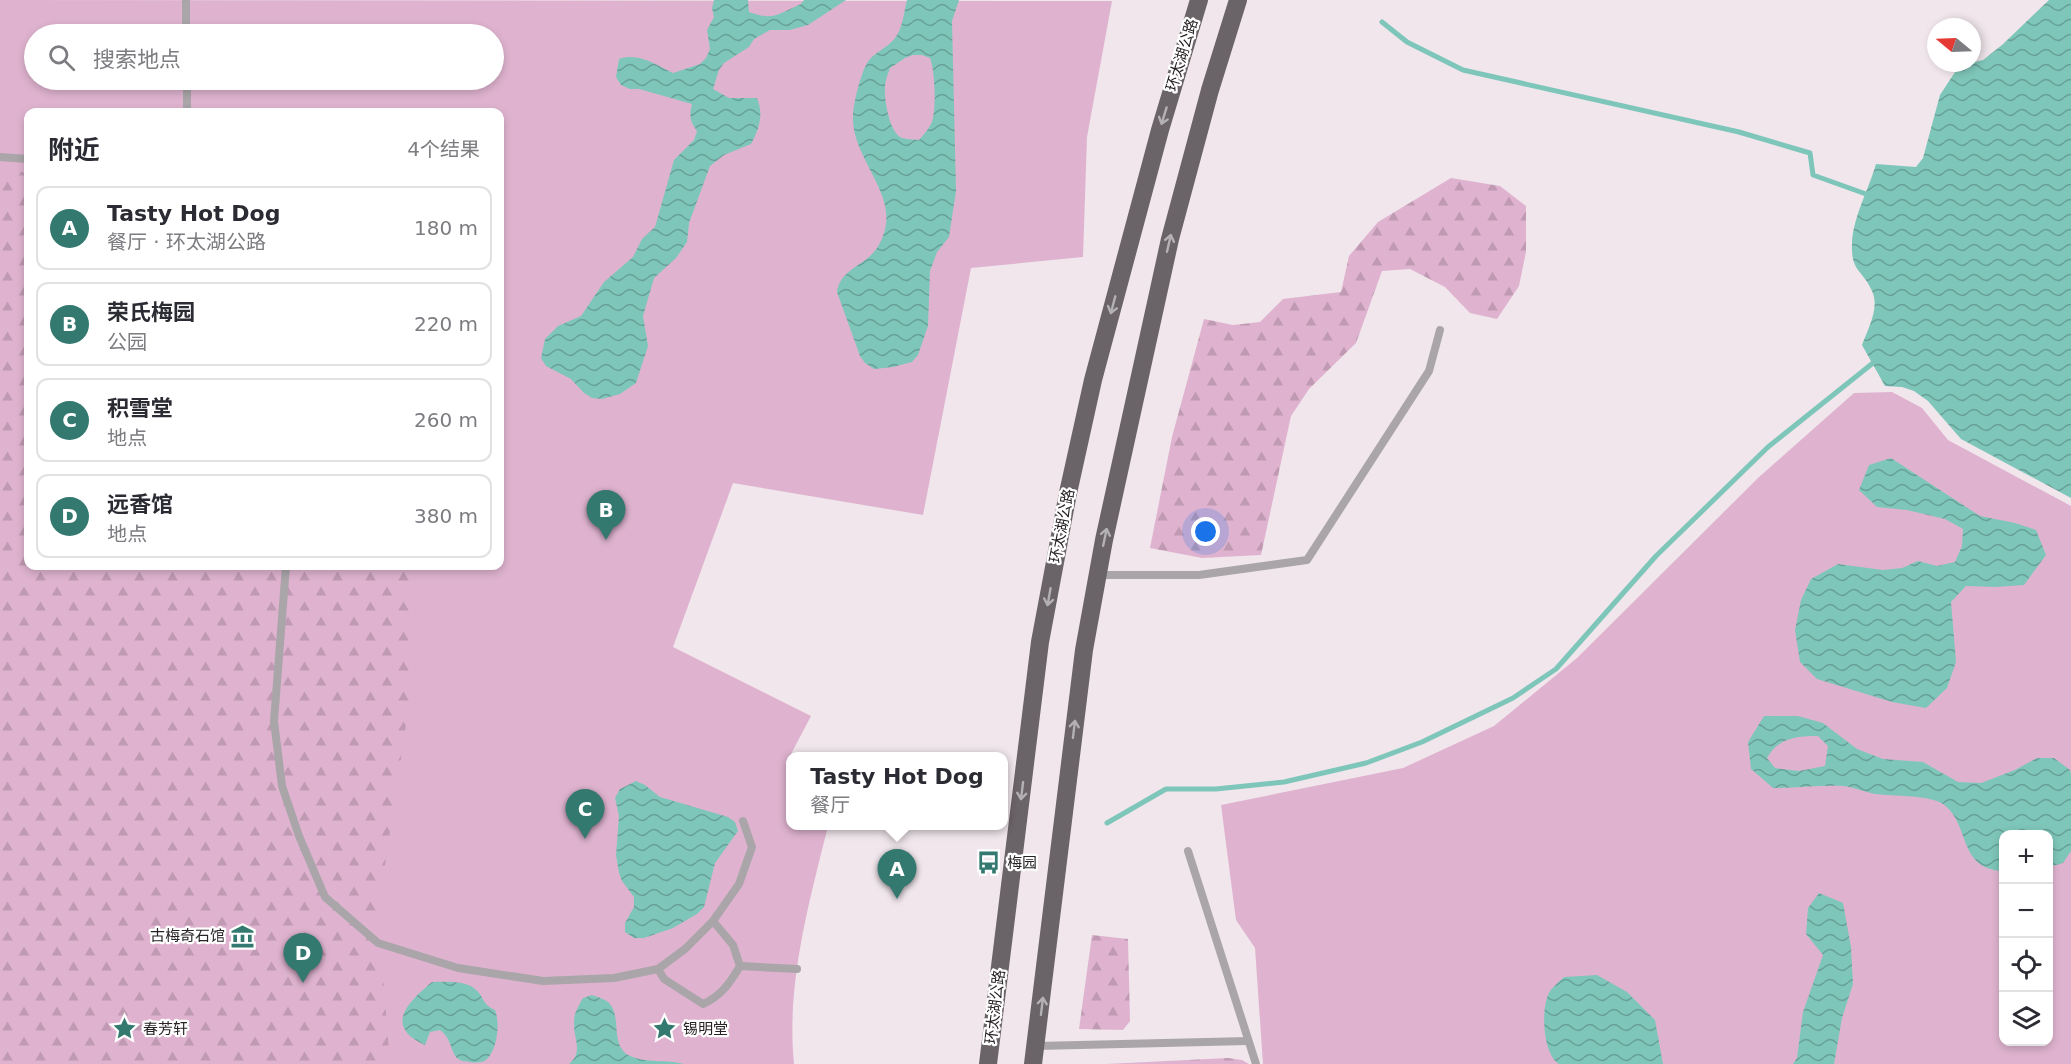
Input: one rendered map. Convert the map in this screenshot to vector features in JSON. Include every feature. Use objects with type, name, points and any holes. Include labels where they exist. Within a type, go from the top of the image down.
[{"type":"highway","name":"环太湖公路","points":[[988,1064],[1041,642],[1068,493],[1093,380],[1154,153],[1199,0]]},
{"type":"highway","points":[[1035,1055],[1084,650],[1097,575],[1170,239],[1210,90],[1238,0]]},
{"type":"lane","points":[[186,0],[186,24]]},
{"type":"lane","points":[[186,90],[187,108]]},
{"type":"lane","points":[[0,157],[24,159]]},
{"type":"lane","points":[[1097,575],[1199,575],[1307,560],[1429,371],[1440,330]]},
{"type":"lane","points":[[286,570],[274,721],[282,786],[299,836],[325,897],[378,943],[458,968],[543,981],[614,978],[658,969],[685,949],[713,921],[739,884],[752,847],[743,821]]},
{"type":"lane","points":[[1188,851],[1256,1064]]},
{"type":"lane","points":[[658,969],[664,979],[703,1004],[715,999],[730,984],[740,966],[733,945],[713,921]]},
{"type":"lane","points":[[740,966],[797,969]]},
{"type":"lane","points":[[1035,1055],[1248,1041]]},
{"type":"green space","points":[[0,0],[1112,1],[1087,137],[1083,257],[971,268],[923,515],[733,483],[673,647],[811,716],[792,752],[786,752],[786,830],[827,830],[807,914],[796,974],[792,1034],[794,1064],[0,1064]]},
{"type":"green space","points":[[7,164],[24,173],[24,570],[414,570],[410,698],[378,912],[390,1064],[0,1064],[0,165]]},
{"type":"green space","points":[[1451,178],[1500,186],[1526,206],[1526,252],[1519,286],[1497,319],[1470,313],[1445,287],[1410,269],[1382,271],[1356,343],[1309,389],[1291,416],[1261,555],[1202,558],[1150,548],[1172,437],[1204,319],[1233,325],[1260,322],[1283,299],[1341,292],[1349,256],[1378,222]]},
{"type":"green space","points":[[1892,392],[1922,408],[1948,440],[2071,506],[2071,1064],[1263,1064],[1255,948],[1236,920],[1221,805],[1403,768],[1494,726],[1577,658],[1759,477],[1854,393]]},
{"type":"green space","points":[[1092,935],[1128,939],[1130,1021],[1123,1030],[1079,1029]]},
{"type":"green space","points":[[1228,1058],[1242,1060],[1249,1064],[1106,1064]]},
{"type":"water","points":[[714,0],[748,0],[749,12],[770,16],[801,4],[804,0],[846,0],[808,25],[790,30],[770,30],[754,39],[749,47],[724,63],[719,70],[713,89],[729,98],[757,98],[760,122],[756,133],[751,144],[724,155],[710,166],[689,223],[687,242],[676,258],[654,278],[643,316],[648,346],[636,383],[620,394],[602,399],[592,398],[571,379],[546,366],[541,358],[545,339],[558,326],[581,316],[604,282],[633,257],[642,239],[655,227],[674,160],[694,140],[697,131],[691,118],[692,104],[621,85],[616,77],[619,59],[640,58],[673,73],[700,64],[710,49],[707,30],[714,17],[712,8]]},
{"type":"water","points":[[907,0],[959,0],[952,21],[956,191],[949,237],[937,252],[930,271],[928,326],[918,355],[912,362],[874,369],[860,356],[837,292],[846,274],[876,250],[886,224],[883,197],[858,144],[854,130],[853,110],[858,86],[867,63],[895,39],[901,27]],"holes":[[[922,55],[930,58],[933,72],[935,91],[933,118],[919,140],[905,139],[896,133],[890,121],[885,99],[886,82],[890,68],[905,58]]]},
{"type":"water","points":[[2049,0],[2071,0],[2071,498],[1961,439],[1928,401],[1914,391],[1902,387],[1885,386],[1862,345],[1875,304],[1869,284],[1853,261],[1852,245],[1861,204],[1876,164],[1916,167],[1923,158],[1940,95],[1955,72],[1981,72],[1981,60],[2002,45]]},
{"type":"water","points":[[1891,458],[1980,516],[2036,530],[2046,555],[2024,585],[1966,586],[1951,602],[1956,662],[1947,688],[1926,708],[1892,702],[1817,679],[1800,662],[1795,630],[1801,600],[1811,579],[1838,564],[1883,570],[1902,568],[1918,561],[1937,566],[1955,562],[1962,546],[1963,529],[1945,519],[1907,510],[1877,507],[1859,490],[1869,465]]},
{"type":"water","points":[[1764,716],[1798,716],[1823,723],[1857,749],[1883,759],[1923,762],[1958,782],[1981,783],[2015,770],[2037,758],[2054,758],[2070,770],[2071,774],[2071,851],[2063,863],[2053,866],[2053,830],[1999,830],[1999,870],[1988,868],[1971,854],[1952,813],[1937,801],[1910,796],[1875,794],[1843,786],[1773,788],[1751,769],[1748,742]],"holes":[[[1818,736],[1828,746],[1825,766],[1799,771],[1775,768],[1767,758],[1771,751],[1788,739]]]},
{"type":"water","points":[[636,781],[660,797],[728,817],[735,822],[738,831],[715,863],[704,907],[697,914],[673,928],[644,938],[634,938],[625,932],[625,923],[634,907],[634,897],[622,881],[616,855],[619,816],[615,798],[620,789]]},
{"type":"water","points":[[1819,893],[1843,903],[1851,947],[1853,984],[1842,1018],[1834,1064],[1793,1064],[1797,1058],[1803,1012],[1823,955],[1806,934],[1808,908]]},
{"type":"water","points":[[1597,975],[1627,992],[1655,1020],[1663,1064],[1559,1064],[1554,1059],[1547,1042],[1544,1022],[1549,993],[1564,977]]},
{"type":"water","points":[[432,982],[454,982],[471,986],[487,1005],[495,1010],[498,1028],[496,1042],[491,1054],[485,1060],[475,1063],[457,1058],[447,1038],[440,1030],[430,1032],[425,1045],[412,1038],[405,1030],[402,1022],[408,1006]]},
{"type":"water","points":[[592,995],[603,999],[613,1009],[619,1044],[628,1055],[642,1060],[684,1064],[569,1064],[577,1050],[574,1028],[576,1012],[583,998]]},
{"type":"waterway","points":[[1382,22],[1407,42],[1463,70],[1739,132],[1810,153],[1813,175],[1866,194]]},
{"type":"waterway","points":[[1107,823],[1166,789],[1216,789],[1284,782],[1366,763],[1422,742],[1513,698],[1556,669],[1656,556],[1768,447],[1873,363]]},
{"type":"place","name":"荣氏梅园","points":[[606,540]]},
{"type":"place","name":"积雪堂","points":[[585,839]]},
{"type":"place","name":"梅园","points":[[989,863]]},
{"type":"place","name":"Tasty Hot Dog","points":[[897,899]]},
{"type":"place","name":"古梅奇石馆","points":[[243,936]]},
{"type":"place","name":"远香馆","points":[[303,983]]},
{"type":"place","name":"春芳轩","points":[[125,1029]]},
{"type":"place","name":"锡明堂","points":[[665,1029]]}]
